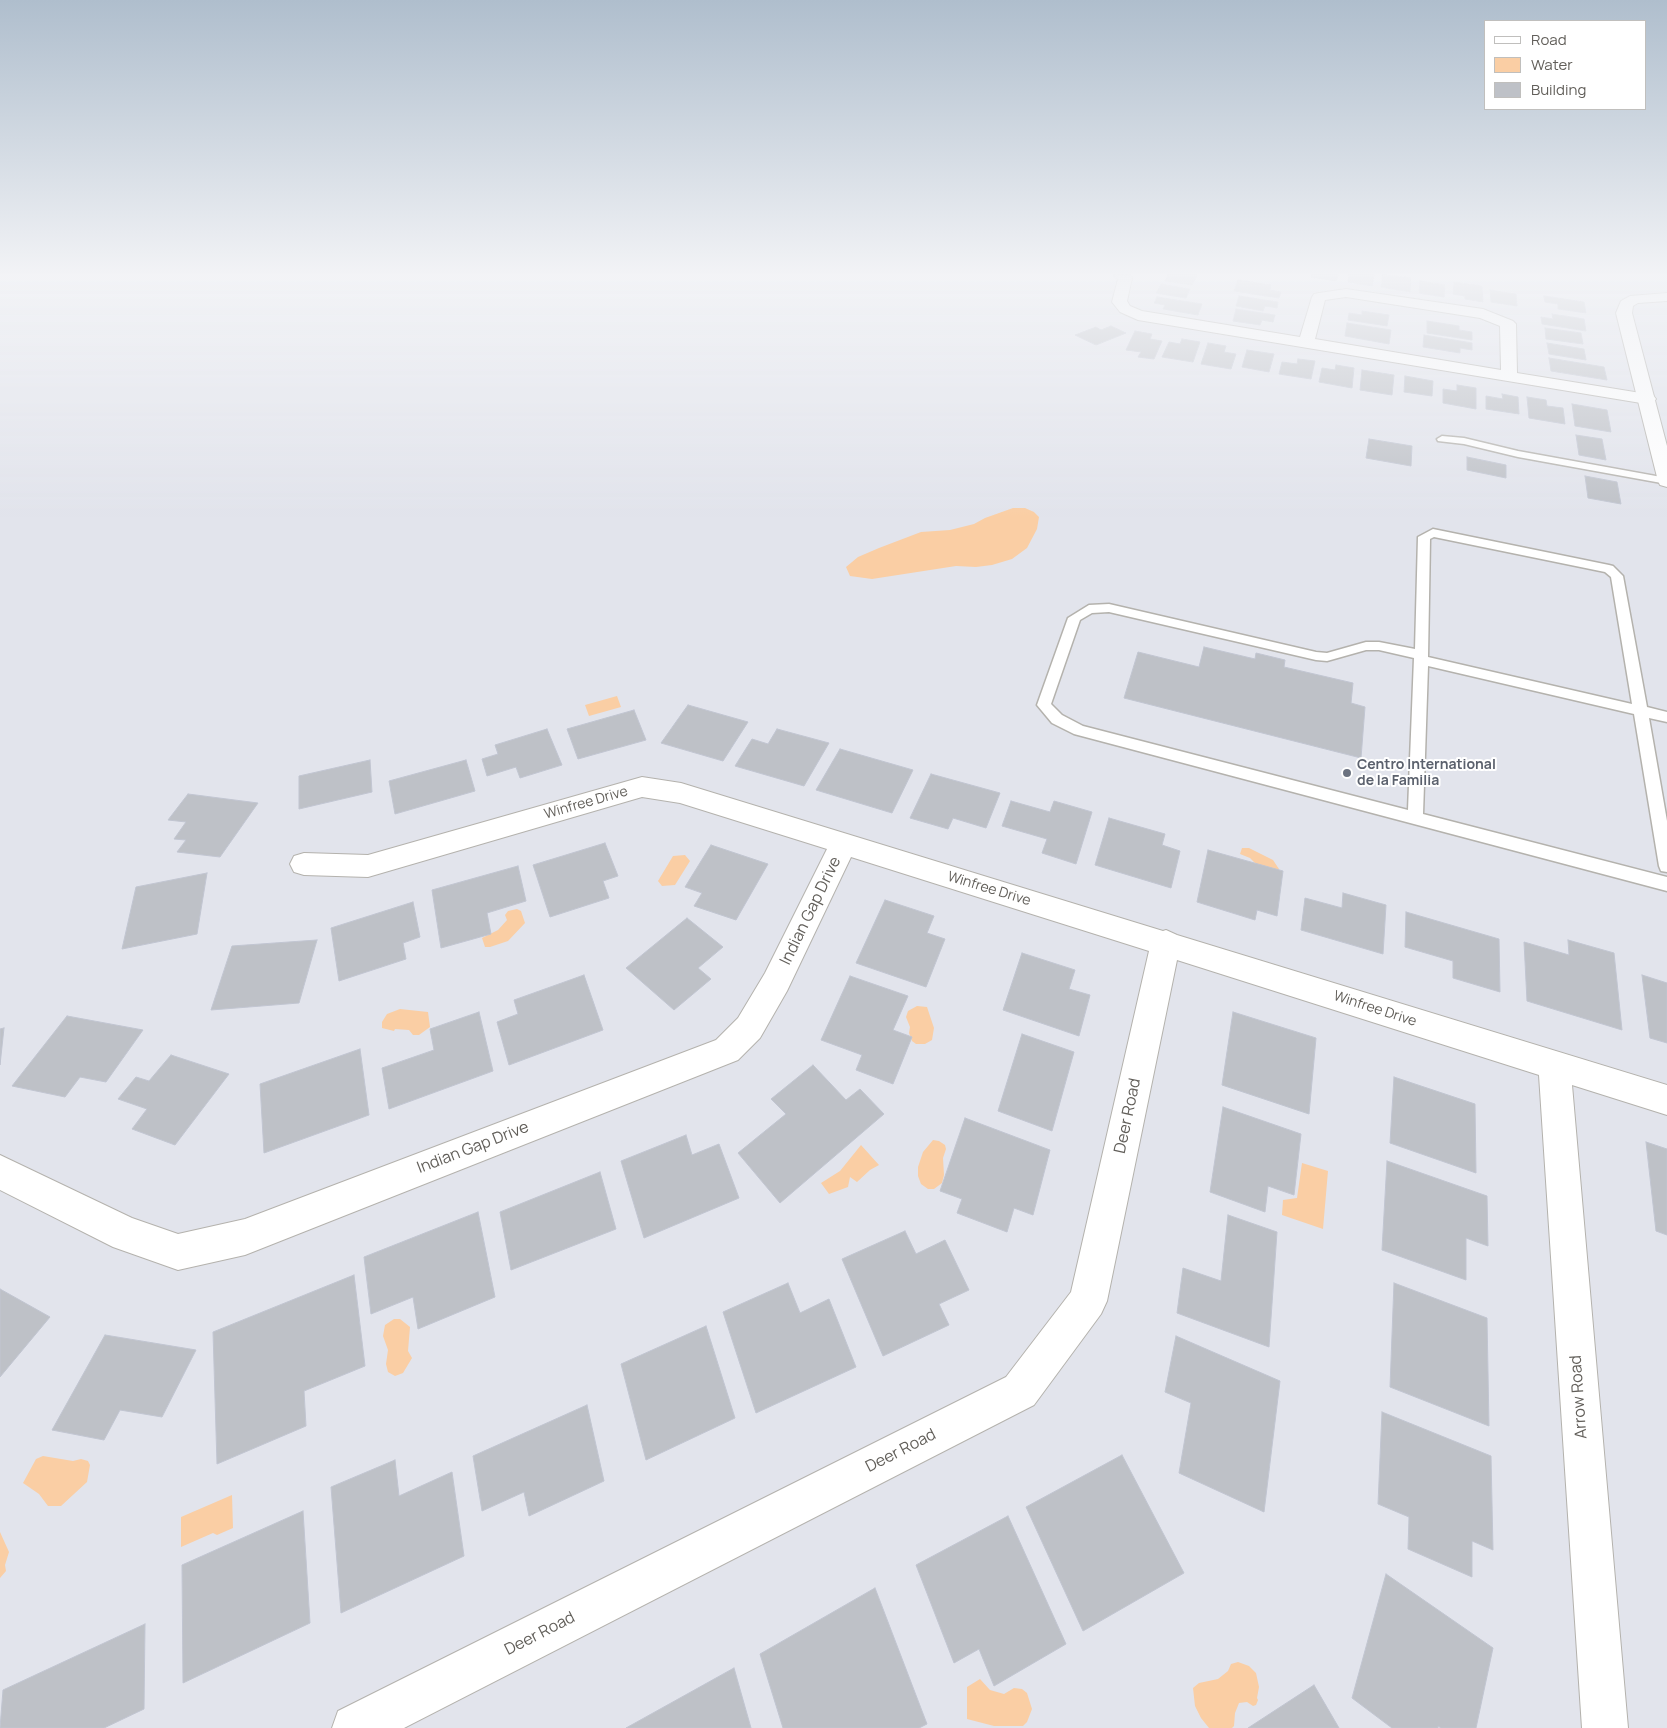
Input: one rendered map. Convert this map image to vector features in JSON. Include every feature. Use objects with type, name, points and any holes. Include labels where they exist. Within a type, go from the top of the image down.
[{"type":"street","points":[[1387,356],[1647,399]]},
{"type":"street","points":[[1509,356],[1509,376]]},
{"type":"street","points":[[1635,356],[1667,481]]},
{"type":"street","name":"Winfree Drive","points":[[304,864],[368,866],[642,787],[681,793],[844,845],[1166,942],[1554,1066],[1667,1100]]},
{"type":"street","name":"Indian Gap Drive","points":[[0,1172],[126,1234],[178,1252],[254,1234],[727,1050],[748,1028],[776,982],[844,845]]},
{"type":"street","name":"Deer Road","points":[[354,1728],[1020,1391],[1088,1301],[1166,942]]},
{"type":"street","name":"Arrow Road","points":[[1554,1066],[1605,1728]]},
{"type":"lane","points":[[1442,439],[1464,441],[1518,454],[1667,481]]},
{"type":"lane","points":[[1415,818],[1424,537],[1433,534],[1609,569],[1617,576],[1667,866]]},
{"type":"lane","points":[[1667,717],[1421,658],[1379,646],[1366,646],[1327,657],[1316,656],[1109,608],[1089,609],[1074,618],[1044,706],[1057,719],[1079,730],[1667,884]]},
{"type":"water","points":[[1013,508],[1025,508],[1034,512],[1039,517],[1037,529],[1027,548],[1012,559],[992,565],[976,567],[956,566],[872,579],[850,576],[846,567],[858,557],[921,532],[950,530],[974,524]]},
{"type":"water","points":[[617,696],[621,707],[589,716],[585,705]]},
{"type":"water","points":[[1242,848],[1249,848],[1273,860],[1279,869],[1276,872],[1256,864],[1250,858],[1240,854]]},
{"type":"water","points":[[685,855],[690,861],[675,885],[662,886],[658,881],[673,856]]},
{"type":"water","points":[[517,909],[521,911],[525,923],[508,941],[485,947],[482,938],[498,930],[507,920],[505,915],[508,911]]},
{"type":"water","points":[[917,1006],[927,1007],[934,1028],[932,1040],[925,1044],[916,1044],[912,1041],[909,1033],[910,1027],[906,1017],[908,1011]]},
{"type":"water","points":[[400,1009],[428,1012],[430,1027],[419,1035],[413,1035],[409,1030],[395,1029],[394,1031],[382,1028],[382,1022],[387,1014]]},
{"type":"water","points":[[933,1140],[945,1145],[946,1149],[943,1158],[944,1175],[942,1183],[934,1189],[928,1189],[921,1184],[918,1176],[918,1167],[923,1152]]},
{"type":"water","points":[[861,1145],[879,1165],[870,1170],[857,1182],[850,1177],[848,1187],[829,1194],[821,1183],[840,1171]]},
{"type":"water","points":[[1302,1163],[1328,1171],[1323,1229],[1282,1215],[1283,1200],[1297,1198]]},
{"type":"water","points":[[394,1319],[400,1319],[410,1327],[408,1351],[412,1358],[403,1373],[395,1376],[388,1372],[386,1364],[388,1350],[383,1336],[385,1325]]},
{"type":"water","points":[[43,1456],[73,1461],[81,1459],[88,1461],[90,1465],[87,1482],[61,1506],[48,1506],[39,1494],[23,1483],[36,1459]]},
{"type":"water","points":[[232,1495],[233,1528],[217,1535],[213,1533],[181,1547],[181,1517]]},
{"type":"water","points":[[0,1532],[9,1552],[5,1565],[6,1571],[0,1578]]},
{"type":"water","points":[[1238,1662],[1249,1666],[1256,1673],[1259,1687],[1256,1705],[1253,1706],[1247,1702],[1239,1703],[1232,1728],[1209,1728],[1195,1706],[1193,1688],[1199,1683],[1218,1679],[1228,1671],[1231,1664]]},
{"type":"water","points":[[980,1679],[990,1690],[1004,1694],[1014,1688],[1022,1689],[1027,1693],[1032,1709],[1027,1722],[1023,1726],[994,1726],[967,1719],[967,1687]]},
{"type":"building","points":[[1139,356],[1155,356],[1154,359],[1138,357]]},
{"type":"building","points":[[1163,356],[1195,356],[1193,362],[1162,357]]},
{"type":"building","points":[[1204,356],[1235,356],[1231,369],[1201,364]]},
{"type":"building","points":[[1245,356],[1274,356],[1269,372],[1242,367]]},
{"type":"building","points":[[1559,356],[1585,356],[1586,360]]},
{"type":"building","points":[[1549,358],[1604,367],[1607,380],[1551,371]]},
{"type":"building","points":[[1298,359],[1315,361],[1311,379],[1279,374],[1282,362],[1297,364]]},
{"type":"building","points":[[1336,365],[1354,368],[1352,388],[1319,382],[1322,368],[1335,370]]},
{"type":"building","points":[[1362,370],[1394,375],[1392,395],[1360,390]]},
{"type":"building","points":[[1405,376],[1433,381],[1432,396],[1404,392]]},
{"type":"building","points":[[1457,385],[1476,388],[1476,409],[1443,403],[1443,389],[1457,391]]},
{"type":"building","points":[[1502,394],[1518,397],[1519,414],[1486,409],[1486,396],[1503,399]]},
{"type":"building","points":[[1527,397],[1546,400],[1547,406],[1563,408],[1565,424],[1529,418]]},
{"type":"building","points":[[1572,404],[1607,410],[1611,432],[1575,426]]},
{"type":"building","points":[[1576,435],[1602,439],[1606,460],[1579,455]]},
{"type":"building","points":[[1369,439],[1412,446],[1411,466],[1366,458]]},
{"type":"building","points":[[1467,457],[1506,465],[1506,478],[1467,470]]},
{"type":"building","points":[[1585,476],[1617,482],[1621,504],[1588,498]]},
{"type":"building","points":[[1204,647],[1255,659],[1256,653],[1285,660],[1284,667],[1353,683],[1351,703],[1365,707],[1361,758],[1124,698],[1138,652],[1199,667]]},
{"type":"building","points":[[688,705],[748,722],[723,761],[661,743]]},
{"type":"building","points":[[634,710],[646,740],[578,759],[567,729]]},
{"type":"building","points":[[547,729],[562,765],[520,778],[516,767],[487,776],[482,759],[498,754],[495,745]]},
{"type":"building","points":[[777,729],[829,743],[804,786],[735,766],[752,739],[768,744]]},
{"type":"building","points":[[840,749],[913,770],[892,813],[816,790]]},
{"type":"building","points":[[370,760],[372,792],[299,809],[299,776]]},
{"type":"building","points":[[466,760],[475,791],[395,814],[389,781]]},
{"type":"building","points":[[931,774],[1000,793],[986,828],[953,818],[948,829],[910,818]]},
{"type":"building","points":[[188,794],[258,803],[220,857],[177,852],[186,840],[174,839],[186,822],[168,820]]},
{"type":"building","points":[[1011,801],[1050,812],[1054,801],[1092,812],[1076,864],[1042,853],[1047,839],[1002,826]]},
{"type":"building","points":[[1109,818],[1165,834],[1162,845],[1180,851],[1171,888],[1095,865]]},
{"type":"building","points":[[605,843],[618,876],[603,881],[609,898],[550,917],[533,865]]},
{"type":"building","points":[[711,845],[768,864],[736,920],[694,906],[702,893],[685,887]]},
{"type":"building","points":[[1208,850],[1283,871],[1277,916],[1257,910],[1255,920],[1197,902]]},
{"type":"building","points":[[518,866],[526,901],[487,913],[491,934],[441,948],[432,890]]},
{"type":"building","points":[[207,873],[197,934],[122,949],[136,887]]},
{"type":"building","points":[[1343,893],[1386,905],[1383,954],[1301,930],[1305,898],[1342,908]]},
{"type":"building","points":[[885,900],[934,916],[927,933],[945,939],[926,987],[856,963]]},
{"type":"building","points":[[413,902],[420,937],[403,943],[406,959],[339,981],[331,928]]},
{"type":"building","points":[[1406,912],[1499,939],[1500,992],[1453,978],[1453,961],[1405,947]]},
{"type":"building","points":[[687,918],[723,947],[698,968],[711,979],[674,1010],[626,968]]},
{"type":"building","points":[[317,940],[299,1003],[211,1010],[232,946]]},
{"type":"building","points":[[1568,940],[1614,953],[1622,1030],[1527,1001],[1524,942],[1569,955]]},
{"type":"building","points":[[1022,953],[1075,970],[1069,989],[1090,995],[1079,1036],[1003,1010]]},
{"type":"building","points":[[584,975],[603,1030],[509,1065],[497,1022],[518,1014],[514,1000]]},
{"type":"building","points":[[1642,975],[1667,983],[1667,1043],[1650,1038]]},
{"type":"building","points":[[850,976],[908,996],[893,1030],[912,1037],[893,1084],[856,1070],[862,1055],[821,1040]]},
{"type":"building","points":[[479,1012],[493,1071],[389,1109],[382,1068],[434,1050],[430,1029]]},
{"type":"building","points":[[1233,1012],[1316,1038],[1309,1114],[1222,1085]]},
{"type":"building","points":[[67,1016],[143,1030],[106,1082],[80,1077],[65,1097],[12,1086]]},
{"type":"building","points":[[4,1028],[0,1065],[0,1029]]},
{"type":"building","points":[[1022,1034],[1074,1052],[1052,1131],[998,1111]]},
{"type":"building","points":[[360,1049],[369,1115],[264,1153],[260,1084]]},
{"type":"building","points":[[171,1055],[229,1074],[175,1145],[132,1129],[147,1109],[118,1099],[136,1077],[149,1081]]},
{"type":"building","points":[[813,1065],[846,1100],[860,1089],[884,1114],[780,1203],[738,1153],[786,1114],[771,1099]]},
{"type":"building","points":[[1394,1077],[1475,1104],[1476,1173],[1390,1143]]},
{"type":"building","points":[[1223,1107],[1301,1134],[1294,1195],[1268,1186],[1265,1212],[1210,1192]]},
{"type":"building","points":[[965,1118],[1050,1150],[1033,1215],[1014,1208],[1007,1232],[957,1213],[962,1199],[940,1191]]},
{"type":"building","points":[[686,1135],[692,1155],[719,1144],[739,1198],[644,1238],[621,1161]]},
{"type":"building","points":[[1646,1142],[1667,1149],[1667,1235],[1656,1231]]},
{"type":"building","points":[[1387,1161],[1487,1196],[1488,1246],[1466,1238],[1466,1280],[1382,1250]]},
{"type":"building","points":[[600,1172],[616,1229],[511,1270],[500,1212]]},
{"type":"building","points":[[478,1212],[495,1297],[418,1329],[413,1297],[371,1314],[364,1257]]},
{"type":"building","points":[[1228,1215],[1277,1232],[1269,1347],[1177,1313],[1183,1268],[1221,1281]]},
{"type":"building","points":[[905,1231],[916,1254],[945,1240],[969,1290],[939,1304],[949,1325],[883,1356],[842,1259]]},
{"type":"building","points":[[354,1275],[365,1366],[304,1391],[306,1426],[217,1464],[213,1332]]},
{"type":"building","points":[[788,1283],[800,1313],[829,1299],[856,1367],[756,1413],[723,1312]]},
{"type":"building","points":[[1394,1283],[1487,1318],[1489,1426],[1390,1387]]},
{"type":"building","points":[[0,1289],[50,1317],[0,1377]]},
{"type":"building","points":[[706,1326],[735,1418],[646,1460],[621,1364]]},
{"type":"building","points":[[105,1335],[196,1350],[162,1417],[120,1410],[104,1440],[52,1430]]},
{"type":"building","points":[[1176,1336],[1280,1381],[1264,1512],[1179,1473],[1191,1403],[1165,1392]]},
{"type":"building","points":[[587,1405],[604,1481],[529,1516],[524,1492],[482,1511],[473,1456]]},
{"type":"building","points":[[1382,1412],[1491,1456],[1493,1550],[1472,1541],[1472,1577],[1408,1549],[1409,1517],[1378,1504]]},
{"type":"building","points":[[1122,1455],[1184,1573],[1083,1631],[1026,1507]]},
{"type":"building","points":[[395,1460],[399,1496],[452,1472],[464,1556],[341,1613],[331,1487]]},
{"type":"building","points":[[303,1511],[310,1623],[183,1683],[182,1565]]},
{"type":"building","points":[[1008,1516],[1066,1644],[994,1686],[979,1649],[954,1663],[916,1565]]},
{"type":"building","points":[[1386,1574],[1493,1648],[1476,1728],[1441,1728],[1438,1726],[1438,1728],[1392,1728],[1352,1698]]},
{"type":"building","points":[[875,1588],[927,1724],[919,1728],[783,1728],[760,1654]]},
{"type":"building","points":[[145,1624],[144,1709],[104,1728],[0,1728],[3,1690]]},
{"type":"building","points":[[734,1668],[751,1728],[626,1728]]},
{"type":"building","points":[[1314,1685],[1339,1728],[1248,1728]]},
{"type":"place","name":"Centro International de la Familia","points":[[1347,773]]}]
